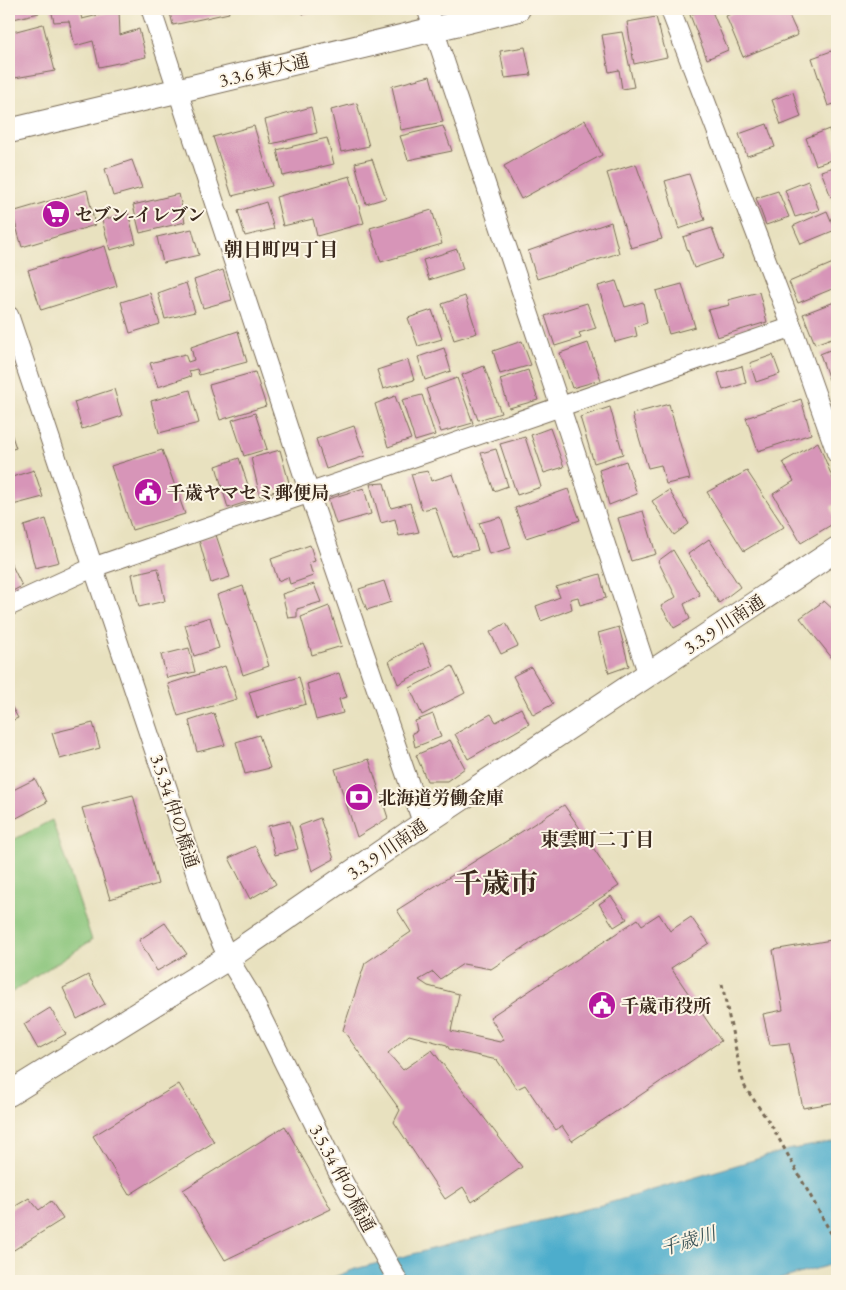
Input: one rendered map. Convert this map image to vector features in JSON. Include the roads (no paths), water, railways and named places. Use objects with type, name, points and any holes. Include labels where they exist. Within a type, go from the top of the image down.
[{"type":"street","points":[[151,9],[309,492],[423,824]]},
{"type":"street","name":"3.3.6 東大通","points":[[9,131],[178,91],[430,19],[518,9]]},
{"type":"street","points":[[670,9],[792,327],[837,454]]},
{"type":"street","points":[[430,19],[648,674]]},
{"type":"street","name":"3.5.34 仲の橋通","points":[[9,316],[210,916],[228,958],[250,994],[339,1174],[398,1281]]},
{"type":"street","points":[[9,606],[94,567],[792,327]]},
{"type":"street","name":"3.3.9 川南通","points":[[9,1094],[228,958],[423,824],[837,549]]},
{"type":"water","name":"千歳川","points":[[837,1141],[837,1263],[774,1281],[324,1281],[355,1269],[609,1203],[787,1150]]},
{"type":"place","name":"セブン-イレブン","points":[[56,214]]},
{"type":"place","name":"千歳ヤマセミ郵便局","points":[[148,492]]},
{"type":"place","name":"北海道労働金庫","points":[[359,797]]},
{"type":"place","name":"千歳市役所","points":[[602,1005]]},
{"type":"district","name":"朝日町四丁目","points":[[281,249]]},
{"type":"district","name":"東雲町二丁目","points":[[597,839]]},
{"type":"district","name":"千歳市","points":[[496,883]]}]
